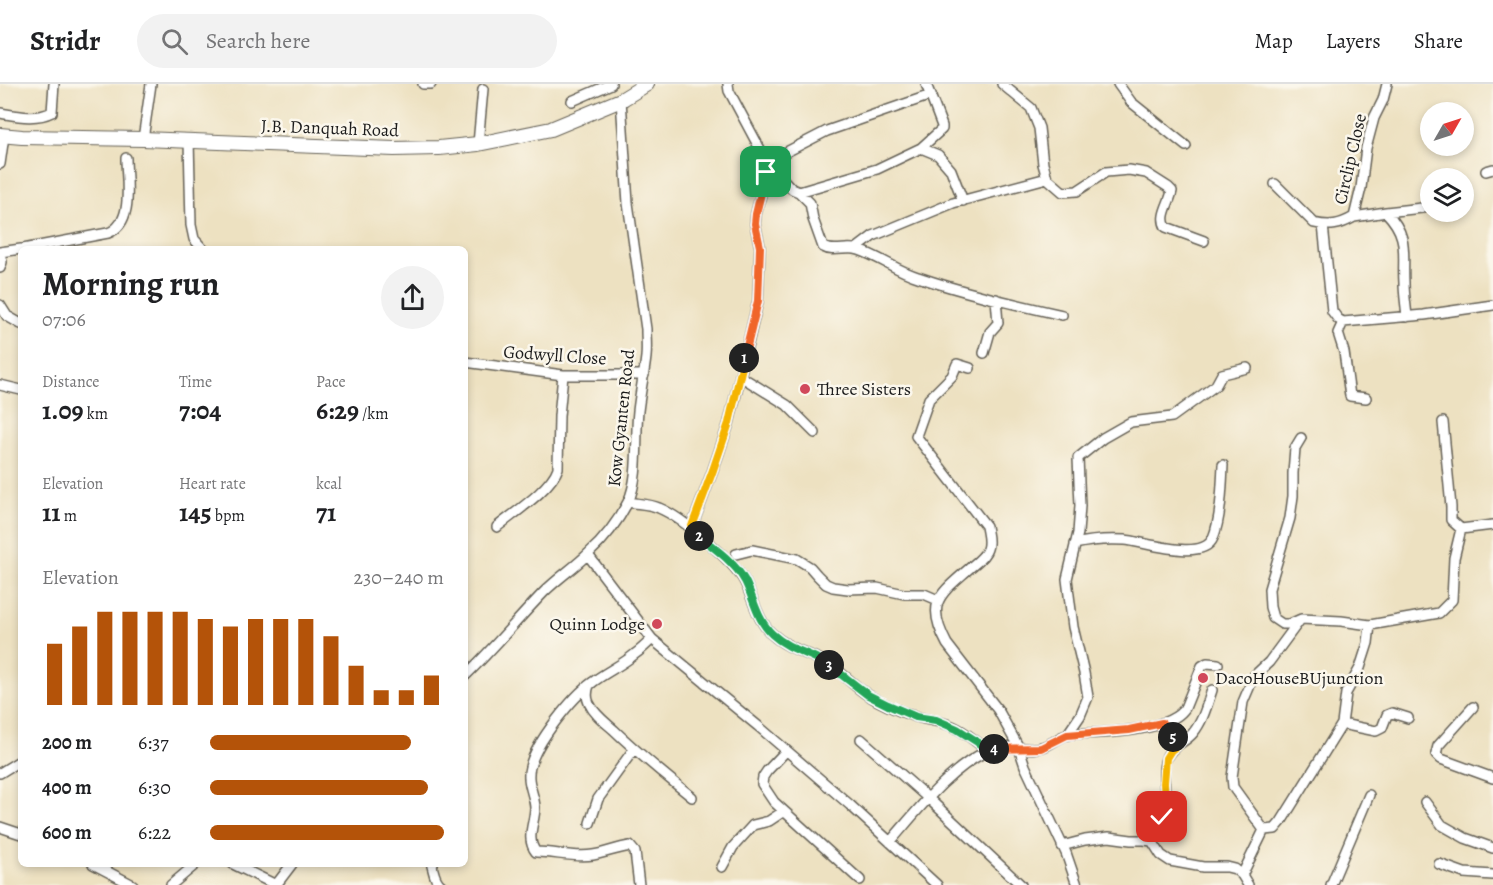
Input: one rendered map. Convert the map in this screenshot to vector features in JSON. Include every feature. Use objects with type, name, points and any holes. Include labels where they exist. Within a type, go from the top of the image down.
[{"type":"highway","name":"J.B. Danquah Road","points":[[2,136],[189,140],[394,149],[439,148],[478,144],[551,129],[621,100],[637,86]]},
{"type":"street","points":[[0,113],[38,117],[52,112],[54,84]]},
{"type":"street","points":[[143,139],[151,84]]},
{"type":"street","points":[[423,84],[431,84]]},
{"type":"street","points":[[572,101],[610,84]]},
{"type":"street","points":[[728,84],[729,91],[767,162],[792,189],[799,192],[810,203],[823,247],[856,249],[876,256],[915,277],[1062,315]]},
{"type":"street","points":[[799,192],[877,169],[921,148],[942,129],[926,84]]},
{"type":"street","points":[[1002,84],[1030,108],[1039,128],[1042,164],[1047,178],[1063,192],[1077,191],[1106,172],[1129,170],[1146,173],[1172,191],[1163,217],[1166,227],[1204,241]]},
{"type":"street","points":[[1118,84],[1131,102],[1186,146]]},
{"type":"street","name":"Circlip Close","points":[[1275,184],[1314,223],[1342,224],[1354,217],[1366,148],[1387,84]]},
{"type":"street","points":[[478,144],[483,89]]},
{"type":"street","points":[[767,162],[827,132],[930,95]]},
{"type":"street","name":"Kow Gyanten Road","points":[[468,673],[552,585],[588,555],[612,529],[628,502],[635,470],[638,410],[646,356],[646,329],[628,203],[621,100]]},
{"type":"street","points":[[22,137],[24,117]]},
{"type":"street","points":[[0,164],[2,136]]},
{"type":"street","points":[[189,140],[191,225],[194,240],[200,246]]},
{"type":"street","points":[[921,148],[938,155],[951,170],[963,201]]},
{"type":"street","points":[[52,246],[108,233],[119,227],[127,209],[126,158]]},
{"type":"street","points":[[691,529],[729,423],[758,301],[760,247],[755,224],[767,162]]},
{"type":"street","points":[[856,249],[873,236],[953,203],[1047,178]]},
{"type":"street","points":[[1354,217],[1420,208]]},
{"type":"street","points":[[1386,212],[1393,219],[1402,236],[1405,253],[1404,281],[1407,317]]},
{"type":"street","points":[[1323,225],[1332,310],[1343,322],[1407,317],[1493,305]]},
{"type":"street","points":[[0,268],[2,262],[0,253],[18,250]]},
{"type":"street","points":[[984,353],[990,332],[998,323],[996,299]]},
{"type":"street","points":[[0,305],[7,316],[18,322]]},
{"type":"street","points":[[1343,322],[1338,333],[1344,352],[1350,396],[1366,398]]},
{"type":"street","name":"Godwyll Close","points":[[468,363],[563,375],[644,375]]},
{"type":"street","points":[[970,368],[957,364],[952,376],[929,399],[916,436],[986,526],[989,540],[987,550],[979,560],[943,592],[938,600],[936,614],[947,644],[998,710],[1019,747],[1025,766],[1066,853],[1077,885]]},
{"type":"street","points":[[1067,735],[1080,716],[1088,697],[1073,627],[1067,579],[1078,533],[1080,506],[1078,458],[1103,438],[1131,422],[1172,417],[1216,385],[1222,374],[1247,368]]},
{"type":"street","points":[[497,527],[534,497],[556,474],[563,375]]},
{"type":"street","points":[[740,376],[787,405],[815,433]]},
{"type":"street","points":[[0,385],[18,389]]},
{"type":"street","points":[[1443,422],[1452,507],[1451,520],[1461,529],[1493,525]]},
{"type":"street","points":[[1301,438],[1295,448],[1290,518],[1269,589],[1273,618],[1282,624],[1290,624],[1301,619],[1370,625],[1440,613],[1452,600],[1454,558],[1461,529]]},
{"type":"street","points":[[1075,544],[1089,540],[1125,540],[1184,550],[1202,549],[1212,540],[1221,500],[1223,465]]},
{"type":"street","points":[[628,502],[656,506],[672,515],[735,567],[746,583],[764,625],[784,643],[827,663],[868,695],[916,717],[936,720],[957,729],[988,751]]},
{"type":"street","points":[[736,554],[752,550],[797,559],[810,567],[826,584],[833,586],[848,589],[877,588],[904,594],[924,594],[938,600]]},
{"type":"street","points":[[588,555],[652,639],[850,805],[937,885]]},
{"type":"street","points":[[1264,830],[1233,787],[1232,777],[1243,702],[1254,676],[1269,662],[1301,619]]},
{"type":"street","points":[[1264,830],[1275,829],[1281,822],[1342,724],[1346,693],[1359,668],[1368,643],[1370,625]]},
{"type":"street","points":[[639,885],[635,852],[630,846],[594,855],[576,856],[536,852],[530,841],[535,808],[529,780],[530,766],[534,756],[548,732],[572,702],[589,685],[636,654],[652,639]]},
{"type":"street","points":[[890,842],[928,798],[965,764],[988,751],[995,748],[1041,748],[1067,735],[1129,730],[1162,723],[1182,713],[1202,666],[1208,663],[1218,664]]},
{"type":"street","points":[[589,685],[587,699],[600,718],[692,797]]},
{"type":"street","points":[[1152,841],[1162,817],[1166,758],[1171,750],[1192,735],[1201,721],[1212,690]]},
{"type":"street","points":[[1473,707],[1438,746],[1436,754],[1441,759],[1493,778]]},
{"type":"street","points":[[1342,724],[1376,731],[1382,728],[1387,715],[1392,713],[1408,718]]},
{"type":"street","points":[[1162,723],[1179,744]]},
{"type":"street","points":[[861,739],[1021,885]]},
{"type":"street","points":[[590,823],[598,799],[634,749]]},
{"type":"street","points":[[786,751],[766,771],[762,784],[774,802],[860,880]]},
{"type":"street","points":[[2,769],[18,761]]},
{"type":"street","points":[[1331,885],[1369,795]]},
{"type":"street","points":[[1425,802],[1442,825],[1465,838],[1493,848]]},
{"type":"street","points":[[722,867],[732,847],[753,825],[769,821],[784,811]]},
{"type":"street","points":[[0,827],[18,833]]},
{"type":"street","points":[[1242,875],[1264,830]]},
{"type":"street","points":[[1062,846],[1109,837],[1152,841]]},
{"type":"street","points":[[1152,841],[1161,855],[1170,861],[1203,867],[1235,869],[1248,885]]},
{"type":"street","points":[[1439,864],[1464,873],[1493,875]]},
{"type":"street","points":[[99,867],[133,885]]},
{"type":"street","points":[[171,885],[192,867]]},
{"type":"street","points":[[239,867],[276,885],[290,867]]},
{"type":"street","points":[[432,867],[438,883],[441,885]]},
{"type":"place","name":"Three Sisters","points":[[805,389]]},
{"type":"place","name":"Quinn Lodge","points":[[657,624]]},
{"type":"place","name":"DacoHouseBUjunction","points":[[1203,678]]},
{"type":"route","points":[[766,172],[755,224],[760,247],[758,301],[729,423],[691,529],[735,567],[746,583],[759,617],[773,635],[793,649],[827,663],[868,695],[916,717],[936,720],[957,729],[988,751],[995,748],[1041,748],[1067,735],[1129,730],[1162,723],[1179,744],[1166,758],[1162,817]]}]
